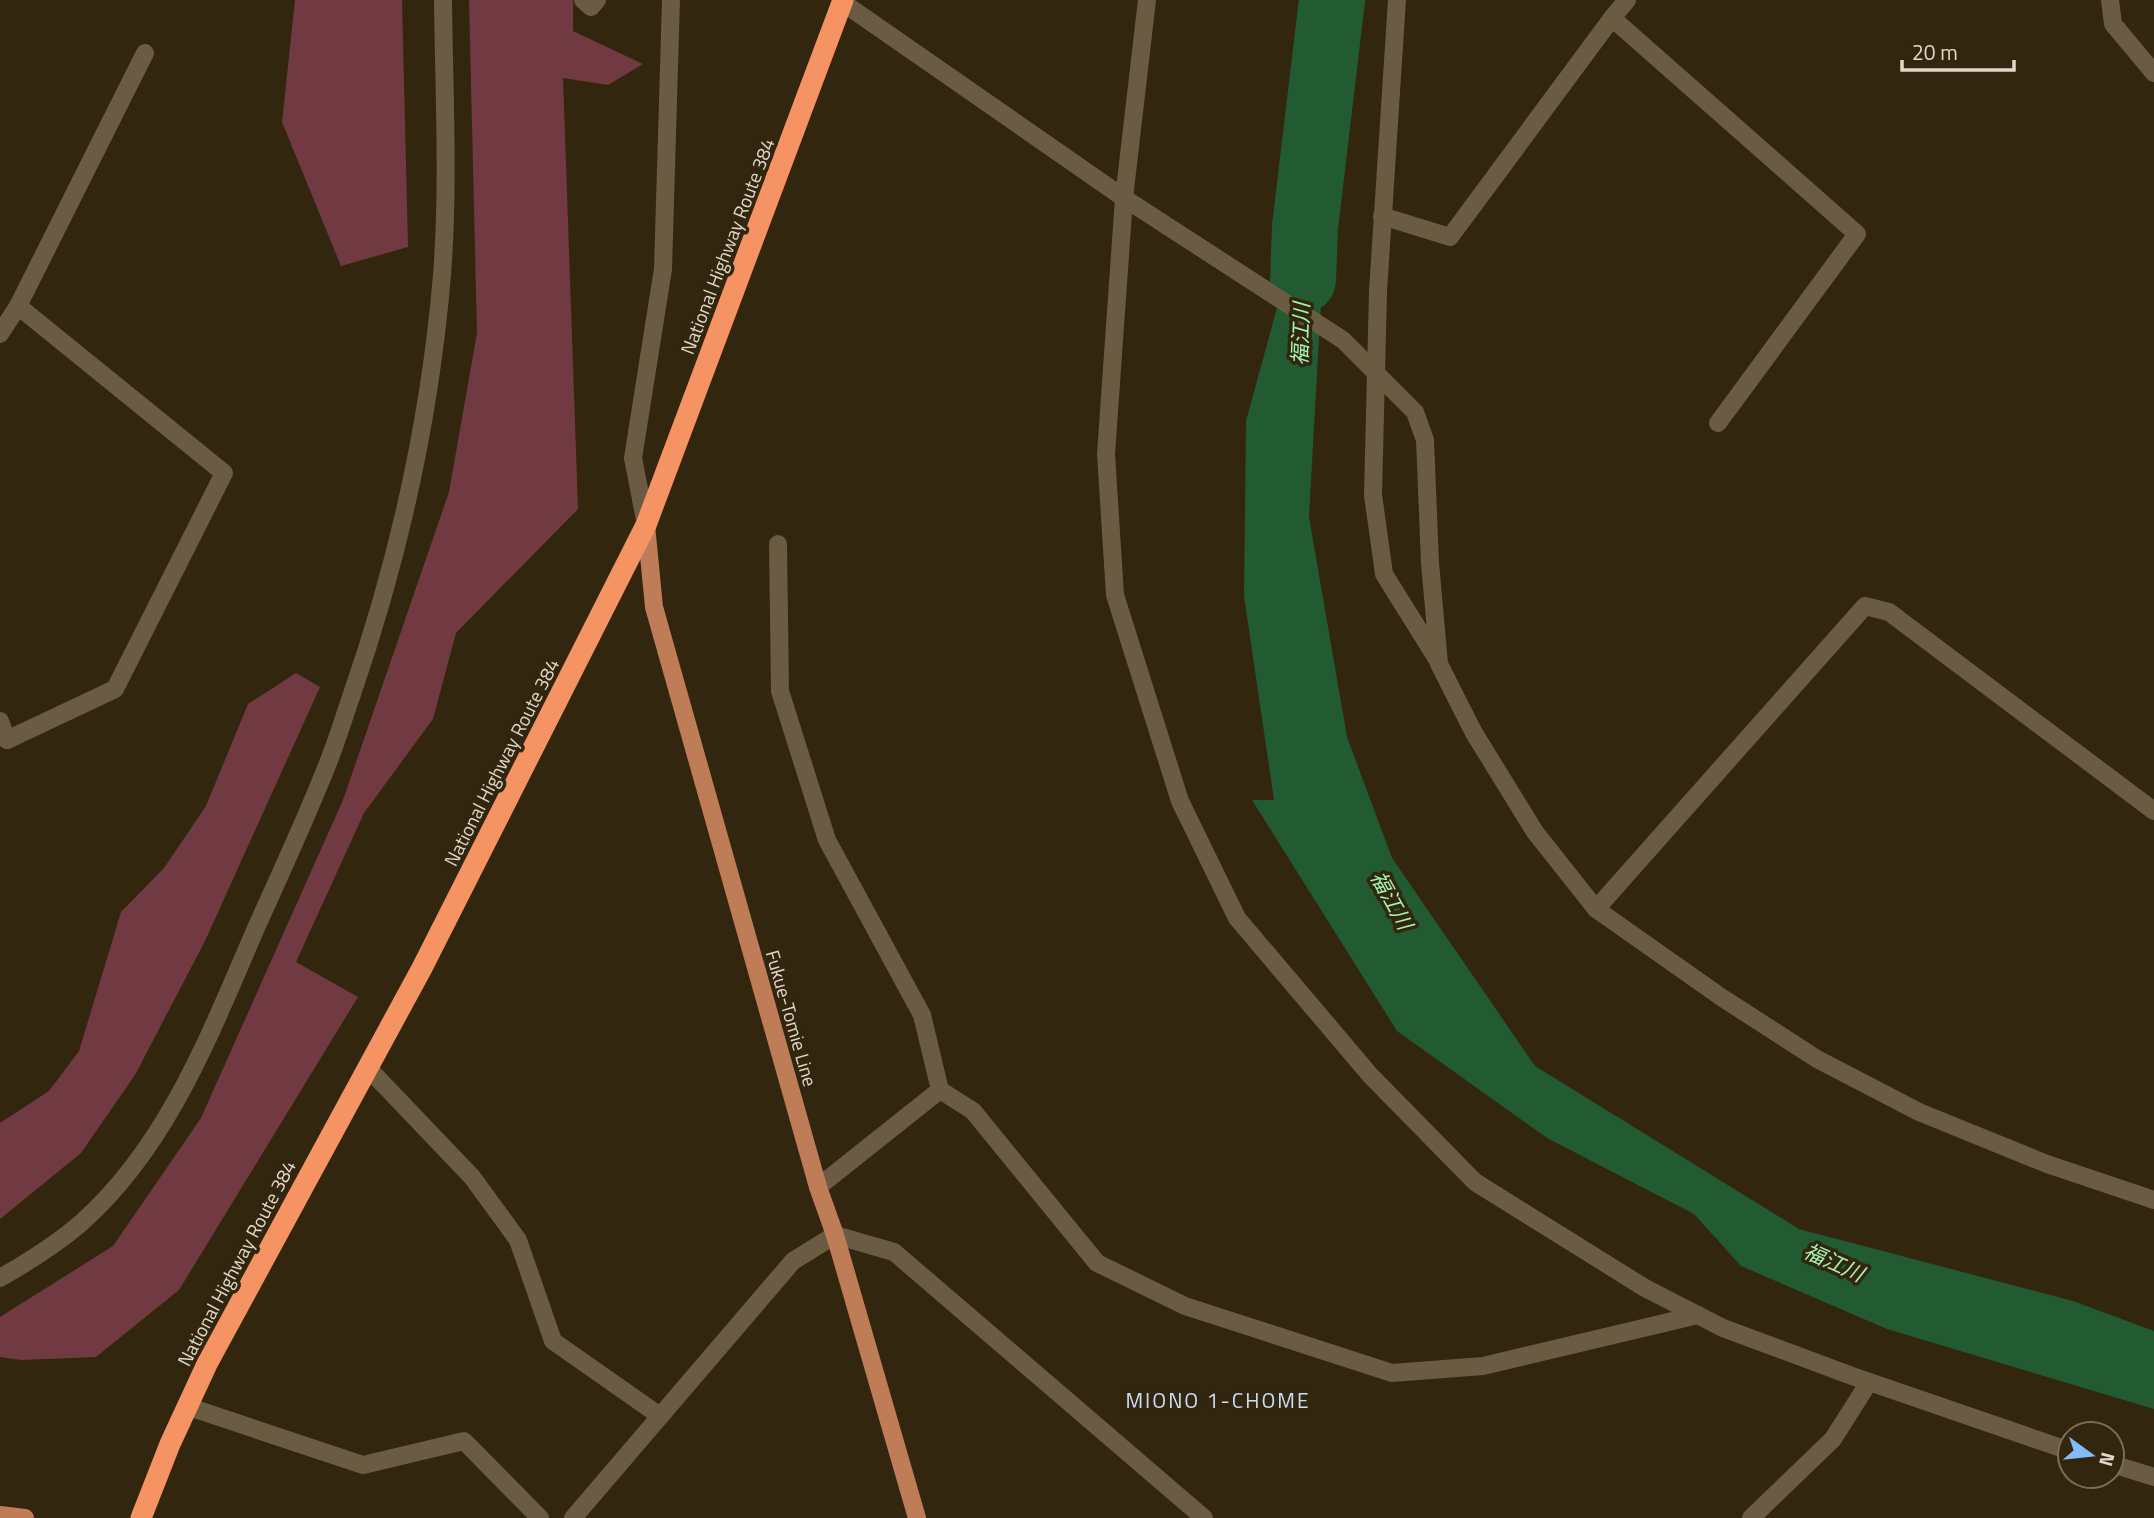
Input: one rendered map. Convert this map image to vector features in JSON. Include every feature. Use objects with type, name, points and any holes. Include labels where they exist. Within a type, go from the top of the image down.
[{"type":"highway","name":"National Highway Route 384","points":[[141,1518],[186,1406],[422,968],[646,526],[842,1]]},
{"type":"main road","name":"Fukue-Tomie Line","points":[[646,526],[654,607],[818,1186],[835,1235],[917,1518]]},
{"type":"main road","points":[[0,1515],[25,1518]]},
{"type":"street","points":[[0,1278],[81,1223],[124,1177],[165,1119],[204,1047],[325,771],[396,549],[420,445],[442,274],[445,197],[443,0]]},
{"type":"street","points":[[583,0],[591,7],[597,0]]},
{"type":"street","points":[[646,526],[633,458],[663,270],[671,0]]},
{"type":"street","points":[[1147,0],[1124,198],[1106,454],[1115,595],[1180,801],[1237,918],[1370,1074],[1475,1182],[1645,1288],[1723,1328],[2056,1446]]},
{"type":"street","points":[[1397,0],[1378,291],[1373,495],[1384,574],[1439,664],[1474,733],[1535,832],[1596,909],[1721,997],[1817,1059],[1919,1112],[2047,1164],[2154,1200]]},
{"type":"street","points":[[1382,216],[1450,237],[1627,0]]},
{"type":"street","points":[[2110,0],[2113,24],[2154,73]]},
{"type":"street","points":[[842,1],[1143,211],[1343,340],[1399,393],[1415,412],[1425,440],[1430,563],[1439,664]]},
{"type":"street","points":[[1612,18],[1857,234],[1718,423]]},
{"type":"street","points":[[0,334],[18,306],[145,53]]},
{"type":"street","points":[[0,721],[7,740],[115,689],[224,473],[18,306]]},
{"type":"street","points":[[778,544],[780,691],[827,840],[922,1014],[940,1090],[973,1111],[1097,1263],[1185,1306],[1392,1373],[1483,1366],[1698,1315]]},
{"type":"street","points":[[1596,909],[1865,606],[1889,612],[2154,811]]},
{"type":"street","points":[[367,1067],[472,1177],[518,1240],[553,1340],[660,1416]]},
{"type":"street","points":[[818,1186],[940,1090]]},
{"type":"street","points":[[573,1518],[793,1261],[835,1235],[894,1252],[1204,1518]]},
{"type":"street","points":[[1751,1518],[1833,1439],[1869,1382]]},
{"type":"street","points":[[186,1406],[363,1465],[464,1441],[540,1518]]},
{"type":"street","points":[[2126,1468],[2154,1477]]},
{"type":"shaded area","points":[[295,0],[402,0],[408,247],[341,266],[282,122]]},
{"type":"shaded area","points":[[469,0],[573,0],[573,31],[643,64],[608,85],[563,78],[578,509],[456,633],[433,719],[364,813],[296,962],[358,997],[179,1290],[96,1357],[21,1360],[0,1357],[0,1317],[113,1246],[201,1118],[343,800],[449,492],[477,333]]},
{"type":"shaded area","points":[[296,673],[320,687],[205,941],[135,1075],[81,1153],[0,1219],[0,1123],[49,1091],[79,1051],[121,912],[164,868],[206,806],[248,704]]},
{"type":"water","points":[[1332,107],[1309,517],[1347,737],[1392,858],[1535,1066],[1799,1229],[2073,1301],[2154,1331],[2154,1409],[1887,1329],[1741,1266],[1694,1214],[1547,1138],[1397,1031],[1252,800],[1274,800],[1244,596],[1246,421]]},
{"type":"waterway","name":"福江川","points":[[1303,280],[1305,227],[1332,0]]},
{"type":"district","name":"MIONO 1-CHOME","points":[[1218,1400]]}]
